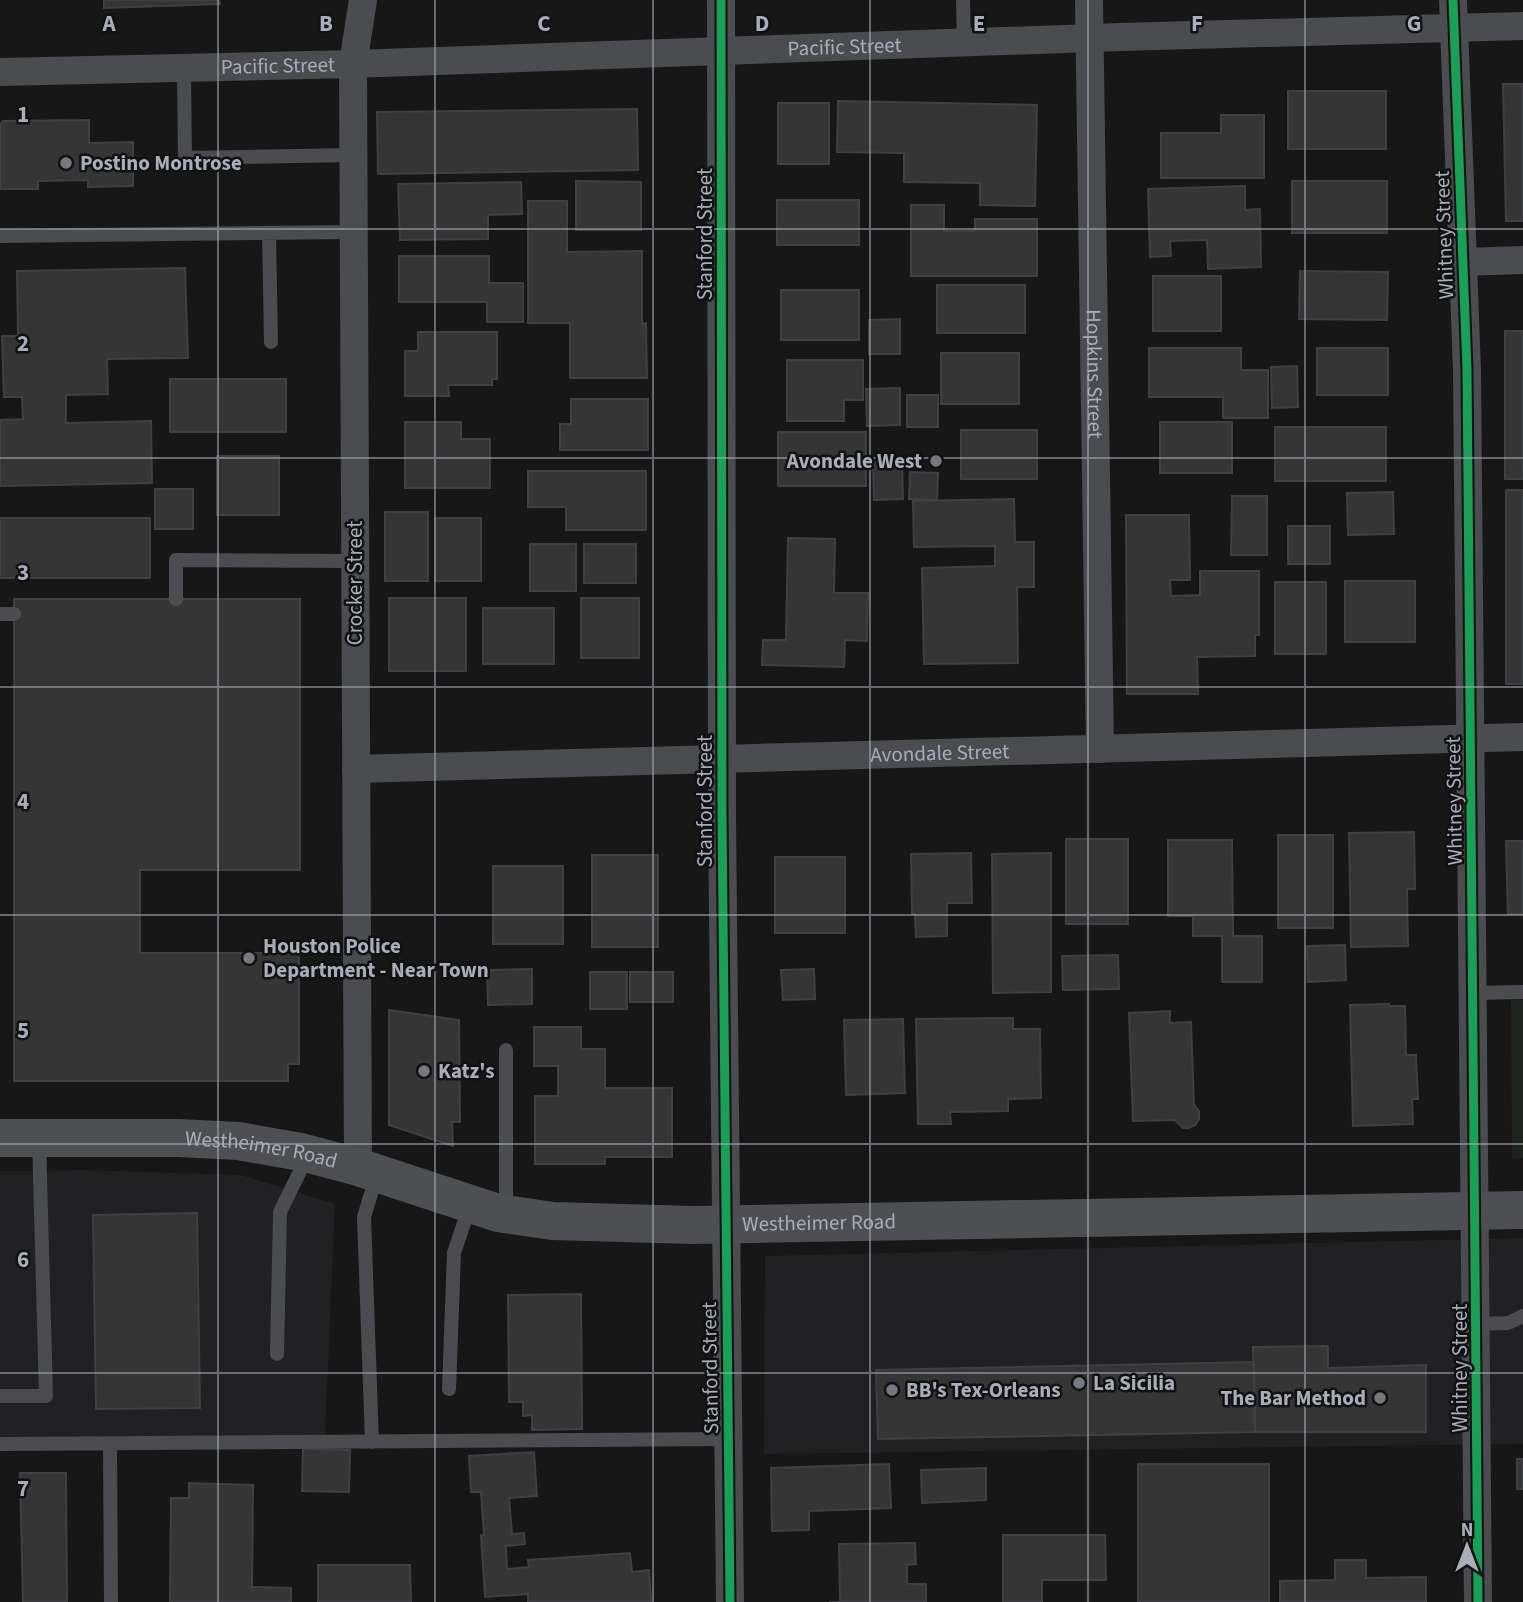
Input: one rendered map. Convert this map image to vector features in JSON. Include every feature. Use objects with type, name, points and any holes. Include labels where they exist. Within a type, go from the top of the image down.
[{"type":"main road","name":"Westheimer Road","points":[[0,1138],[179,1138],[238,1141],[308,1154],[367,1170],[506,1214],[553,1221],[725,1224],[1523,1210]]},
{"type":"street","name":"Crocker Street","points":[[363,0],[353,64],[353,232],[356,769],[367,1170]]},
{"type":"street","name":"Stanford Street","points":[[721,0],[722,759],[730,1602]]},
{"type":"street","name":"Hopkins Street","points":[[1089,0],[1100,749]]},
{"type":"street","name":"Pacific Street","points":[[0,72],[353,64],[1090,38],[1453,14],[1523,26]]},
{"type":"street","name":"Whitney Street","points":[[1453,14],[1467,370],[1478,1602]]},
{"type":"street","points":[[1463,262],[1523,260]]},
{"type":"street","name":"Avondale Street","points":[[356,769],[1523,737]]},
{"type":"lane","points":[[963,0],[964,43]]},
{"type":"lane","points":[[184,69],[185,158],[353,155]]},
{"type":"lane","points":[[0,236],[353,232]]},
{"type":"lane","points":[[269,233],[271,342]]},
{"type":"lane","points":[[176,599],[176,560],[355,561]]},
{"type":"lane","points":[[1474,993],[1523,992]]},
{"type":"lane","points":[[506,1050],[506,1214]]},
{"type":"lane","points":[[0,1396],[46,1395],[39,1138]]},
{"type":"lane","points":[[277,1354],[280,1212],[308,1154]]},
{"type":"lane","points":[[367,1170],[364,1217],[372,1442]]},
{"type":"lane","points":[[449,1389],[454,1253],[470,1203]]},
{"type":"lane","points":[[1477,1324],[1508,1323],[1523,1316]]},
{"type":"lane","points":[[0,1444],[728,1439]]},
{"type":"lane","points":[[110,1444],[111,1602]]},
{"type":"shaded area","points":[[1511,1000],[1523,1000],[1523,1158],[1512,1159]]},
{"type":"shaded area","points":[[84,1170],[241,1175],[335,1204],[325,1436],[0,1438],[0,1171]]},
{"type":"shaded area","points":[[1523,1238],[1523,1444],[764,1454],[765,1256]]},
{"type":"building","points":[[104,0],[219,0],[220,4],[104,8]]},
{"type":"building","points":[[1503,84],[1523,84],[1523,221],[1506,221]]},
{"type":"building","points":[[1288,91],[1386,91],[1386,149],[1288,149]]},
{"type":"building","points":[[838,101],[1037,105],[1035,206],[980,205],[980,183],[904,182],[904,153],[837,152]]},
{"type":"building","points":[[778,103],[829,103],[829,164],[778,164]]},
{"type":"building","points":[[637,109],[638,170],[378,174],[377,112]]},
{"type":"building","points":[[1221,115],[1264,115],[1264,178],[1161,178],[1161,133],[1221,133]]},
{"type":"building","name":"Postino Montrose","points":[[89,120],[89,143],[133,142],[133,186],[88,187],[88,180],[38,181],[38,189],[0,189],[0,125],[3,121]]},
{"type":"building","points":[[576,181],[641,182],[641,230],[576,230]]},
{"type":"building","points":[[1292,181],[1387,181],[1387,233],[1292,233]]},
{"type":"building","points":[[521,182],[522,214],[488,215],[488,239],[400,240],[398,184]]},
{"type":"building","points":[[1245,186],[1245,210],[1260,209],[1261,267],[1208,269],[1207,240],[1170,241],[1171,256],[1150,257],[1148,189]]},
{"type":"building","points":[[777,200],[859,200],[859,245],[777,245]]},
{"type":"building","points":[[528,201],[567,201],[567,252],[642,251],[642,324],[646,323],[647,378],[570,378],[570,323],[528,323]]},
{"type":"building","points":[[911,205],[944,205],[944,231],[975,231],[975,219],[1037,219],[1037,276],[911,276]]},
{"type":"building","points":[[399,256],[489,256],[489,283],[523,283],[523,322],[487,322],[487,302],[399,302]]},
{"type":"building","points":[[185,268],[188,358],[107,359],[108,394],[66,395],[66,423],[151,421],[152,483],[0,486],[0,420],[23,419],[22,397],[4,397],[2,336],[18,336],[17,271]]},
{"type":"building","points":[[1300,271],[1388,272],[1387,320],[1299,319]]},
{"type":"building","points":[[1153,276],[1221,276],[1221,331],[1153,331]]},
{"type":"building","points":[[937,285],[1025,285],[1025,333],[937,333]]},
{"type":"building","points":[[781,290],[859,290],[859,340],[781,340]]},
{"type":"building","points":[[900,319],[900,354],[869,354],[869,320]]},
{"type":"building","points":[[1505,331],[1523,331],[1523,479],[1505,479]]},
{"type":"building","points":[[418,332],[497,332],[497,379],[492,379],[492,385],[448,385],[449,396],[405,396],[405,351],[418,351]]},
{"type":"building","points":[[1149,348],[1241,348],[1241,370],[1268,370],[1268,418],[1223,418],[1223,397],[1149,397]]},
{"type":"building","points":[[1317,348],[1388,348],[1388,395],[1317,395]]},
{"type":"building","points":[[941,353],[1019,353],[1019,404],[941,404]]},
{"type":"building","points":[[787,360],[863,360],[863,400],[844,400],[844,421],[787,421]]},
{"type":"building","points":[[1297,366],[1298,407],[1272,408],[1271,367]]},
{"type":"building","points":[[170,379],[286,379],[286,432],[170,432]]},
{"type":"building","points":[[900,388],[900,425],[867,426],[866,389]]},
{"type":"building","points":[[907,395],[938,395],[938,427],[907,427]]},
{"type":"building","points":[[571,399],[648,399],[648,450],[560,450],[560,424],[571,424]]},
{"type":"building","points":[[405,422],[461,422],[461,439],[490,439],[490,488],[405,488]]},
{"type":"building","points":[[1160,422],[1232,422],[1232,473],[1160,473]]},
{"type":"building","points":[[1275,427],[1386,427],[1386,481],[1275,481]]},
{"type":"building","points":[[961,430],[1037,430],[1037,479],[961,479]]},
{"type":"building","points":[[778,432],[866,432],[866,486],[778,486]]},
{"type":"building","points":[[217,456],[279,456],[279,515],[217,515]]},
{"type":"building","points":[[873,462],[902,462],[903,499],[874,500]]},
{"type":"building","points":[[528,471],[646,471],[646,530],[566,530],[566,507],[528,507]]},
{"type":"building","points":[[910,472],[938,473],[937,500],[909,499]]},
{"type":"building","points":[[155,489],[193,489],[193,529],[155,529]]},
{"type":"building","points":[[1506,490],[1523,490],[1523,684],[1506,684]]},
{"type":"building","points":[[1393,492],[1394,534],[1348,535],[1347,493]]},
{"type":"building","points":[[1232,496],[1267,496],[1267,555],[1231,555]]},
{"type":"building","points":[[1014,499],[1015,542],[1034,542],[1034,587],[1017,587],[1018,663],[924,664],[922,568],[995,566],[995,546],[914,547],[913,501]]},
{"type":"building","points":[[385,512],[428,512],[428,581],[385,581]]},
{"type":"building","points":[[1126,515],[1189,515],[1190,580],[1170,580],[1171,596],[1200,595],[1200,571],[1259,571],[1259,635],[1255,635],[1255,656],[1197,657],[1198,694],[1127,694]]},
{"type":"building","points":[[0,518],[150,518],[150,578],[0,578]]},
{"type":"building","points":[[435,518],[481,518],[481,581],[435,581]]},
{"type":"building","points":[[1288,526],[1330,526],[1330,564],[1288,564]]},
{"type":"building","points":[[788,538],[835,539],[834,593],[868,593],[867,641],[845,640],[844,667],[762,665],[763,640],[786,640]]},
{"type":"building","points":[[530,544],[576,544],[576,591],[530,591]]},
{"type":"building","points":[[584,544],[636,544],[636,583],[584,583]]},
{"type":"building","points":[[1345,581],[1415,581],[1415,642],[1345,642]]},
{"type":"building","points":[[1275,582],[1326,582],[1326,654],[1275,654]]},
{"type":"building","points":[[389,598],[466,598],[466,671],[389,671]]},
{"type":"building","points":[[581,598],[639,598],[639,658],[581,658]]},
{"type":"building","points":[[14,599],[300,599],[300,870],[140,870],[140,953],[299,953],[299,1064],[288,1064],[288,1081],[14,1081]]},
{"type":"building","points":[[483,608],[554,608],[554,664],[483,664]]},
{"type":"building","points":[[1414,832],[1415,889],[1407,889],[1408,946],[1351,947],[1349,833]]},
{"type":"building","points":[[1278,835],[1333,835],[1333,928],[1278,928]]},
{"type":"building","points":[[1066,839],[1128,839],[1128,924],[1066,924]]},
{"type":"building","points":[[1168,840],[1232,840],[1233,936],[1262,936],[1262,982],[1222,982],[1222,936],[1193,936],[1193,916],[1168,916]]},
{"type":"building","points":[[1506,841],[1523,841],[1523,914],[1508,914]]},
{"type":"building","points":[[971,853],[972,903],[947,903],[947,936],[916,937],[915,914],[912,914],[911,854]]},
{"type":"building","points":[[1051,853],[1051,992],[993,993],[992,854]]},
{"type":"building","points":[[592,855],[658,855],[658,947],[592,947]]},
{"type":"building","points":[[775,857],[845,857],[845,933],[775,933]]},
{"type":"building","points":[[493,866],[563,866],[563,944],[493,944]]},
{"type":"building","points":[[1345,945],[1346,980],[1308,982],[1307,946]]},
{"type":"building","points":[[1118,955],[1119,989],[1063,990],[1062,956]]},
{"type":"building","points":[[532,969],[532,1004],[488,1005],[487,970]]},
{"type":"building","points":[[814,969],[815,999],[783,1000],[781,970]]},
{"type":"building","points":[[590,972],[627,972],[627,1009],[590,1009]]},
{"type":"building","points":[[630,972],[673,972],[673,1002],[630,1002]]},
{"type":"building","points":[[1350,1005],[1405,1006],[1406,1055],[1416,1055],[1418,1099],[1412,1099],[1413,1124],[1353,1126]]},
{"type":"building","name":"Katz's","points":[[389,1010],[459,1020],[460,1122],[452,1122],[453,1146],[389,1125]]},
{"type":"building","points":[[1170,1011],[1170,1023],[1191,1022],[1194,1105],[1199,1111],[1199,1119],[1189,1128],[1183,1128],[1175,1120],[1133,1121],[1129,1013]]},
{"type":"building","points":[[1013,1018],[1013,1029],[1040,1029],[1041,1098],[1008,1099],[1008,1111],[950,1112],[951,1124],[918,1124],[916,1019]]},
{"type":"building","points":[[903,1019],[905,1093],[846,1095],[844,1020]]},
{"type":"building","points":[[534,1027],[581,1027],[581,1049],[605,1049],[605,1088],[672,1088],[672,1157],[605,1157],[605,1164],[535,1164],[535,1096],[558,1096],[558,1066],[534,1066]]},
{"type":"building","points":[[197,1213],[200,1408],[96,1409],[93,1215]]},
{"type":"building","points":[[581,1294],[582,1429],[532,1430],[532,1415],[523,1416],[523,1402],[509,1402],[508,1295]]},
{"type":"building","points":[[1328,1346],[1328,1368],[1426,1365],[1426,1432],[1255,1432],[1253,1347]]},
{"type":"building","points":[[1254,1362],[1255,1432],[878,1439],[876,1370]]},
{"type":"building","points":[[303,1449],[350,1450],[349,1492],[302,1491]]},
{"type":"building","points":[[534,1452],[537,1496],[509,1498],[512,1534],[524,1533],[525,1544],[506,1546],[507,1569],[529,1567],[528,1560],[630,1553],[632,1572],[649,1570],[651,1602],[528,1602],[528,1594],[485,1597],[481,1492],[471,1492],[469,1456]]},
{"type":"building","points":[[1517,1459],[1523,1459],[1523,1489],[1517,1489]]},
{"type":"building","points":[[889,1464],[891,1508],[809,1511],[809,1530],[772,1531],[771,1468]]},
{"type":"building","points":[[1138,1464],[1269,1464],[1269,1602],[1138,1602]]},
{"type":"building","points":[[986,1468],[986,1500],[922,1503],[921,1470]]},
{"type":"building","points":[[20,1473],[66,1473],[67,1602],[23,1602]]},
{"type":"building","points":[[189,1483],[253,1485],[252,1587],[291,1588],[291,1602],[170,1602],[171,1498],[189,1498]]},
{"type":"building","points":[[1003,1535],[1105,1535],[1106,1580],[1042,1580],[1042,1602],[1003,1602]]},
{"type":"building","points":[[915,1543],[916,1564],[907,1565],[907,1584],[926,1584],[926,1602],[840,1602],[839,1544]]},
{"type":"building","points":[[1335,1560],[1366,1560],[1366,1578],[1426,1577],[1426,1602],[1280,1602],[1280,1581],[1335,1580]]},
{"type":"building","points":[[318,1565],[410,1565],[411,1602],[318,1602]]},
{"type":"cycle path","points":[[721,0],[722,817],[730,1602]]},
{"type":"cycle path","points":[[1453,0],[1467,370],[1478,1602]]},
{"type":"place","name":"Postino Montrose","points":[[66,163]]},
{"type":"place","name":"Avondale West","points":[[936,461]]},
{"type":"place","name":"Houston Police Department - Near Town","points":[[249,958]]},
{"type":"place","name":"Katz's","points":[[424,1071]]},
{"type":"place","name":"La Sicilia","points":[[1079,1383]]},
{"type":"place","name":"BB's Tex-Orleans","points":[[892,1390]]},
{"type":"place","name":"The Bar Method","points":[[1380,1398]]}]
